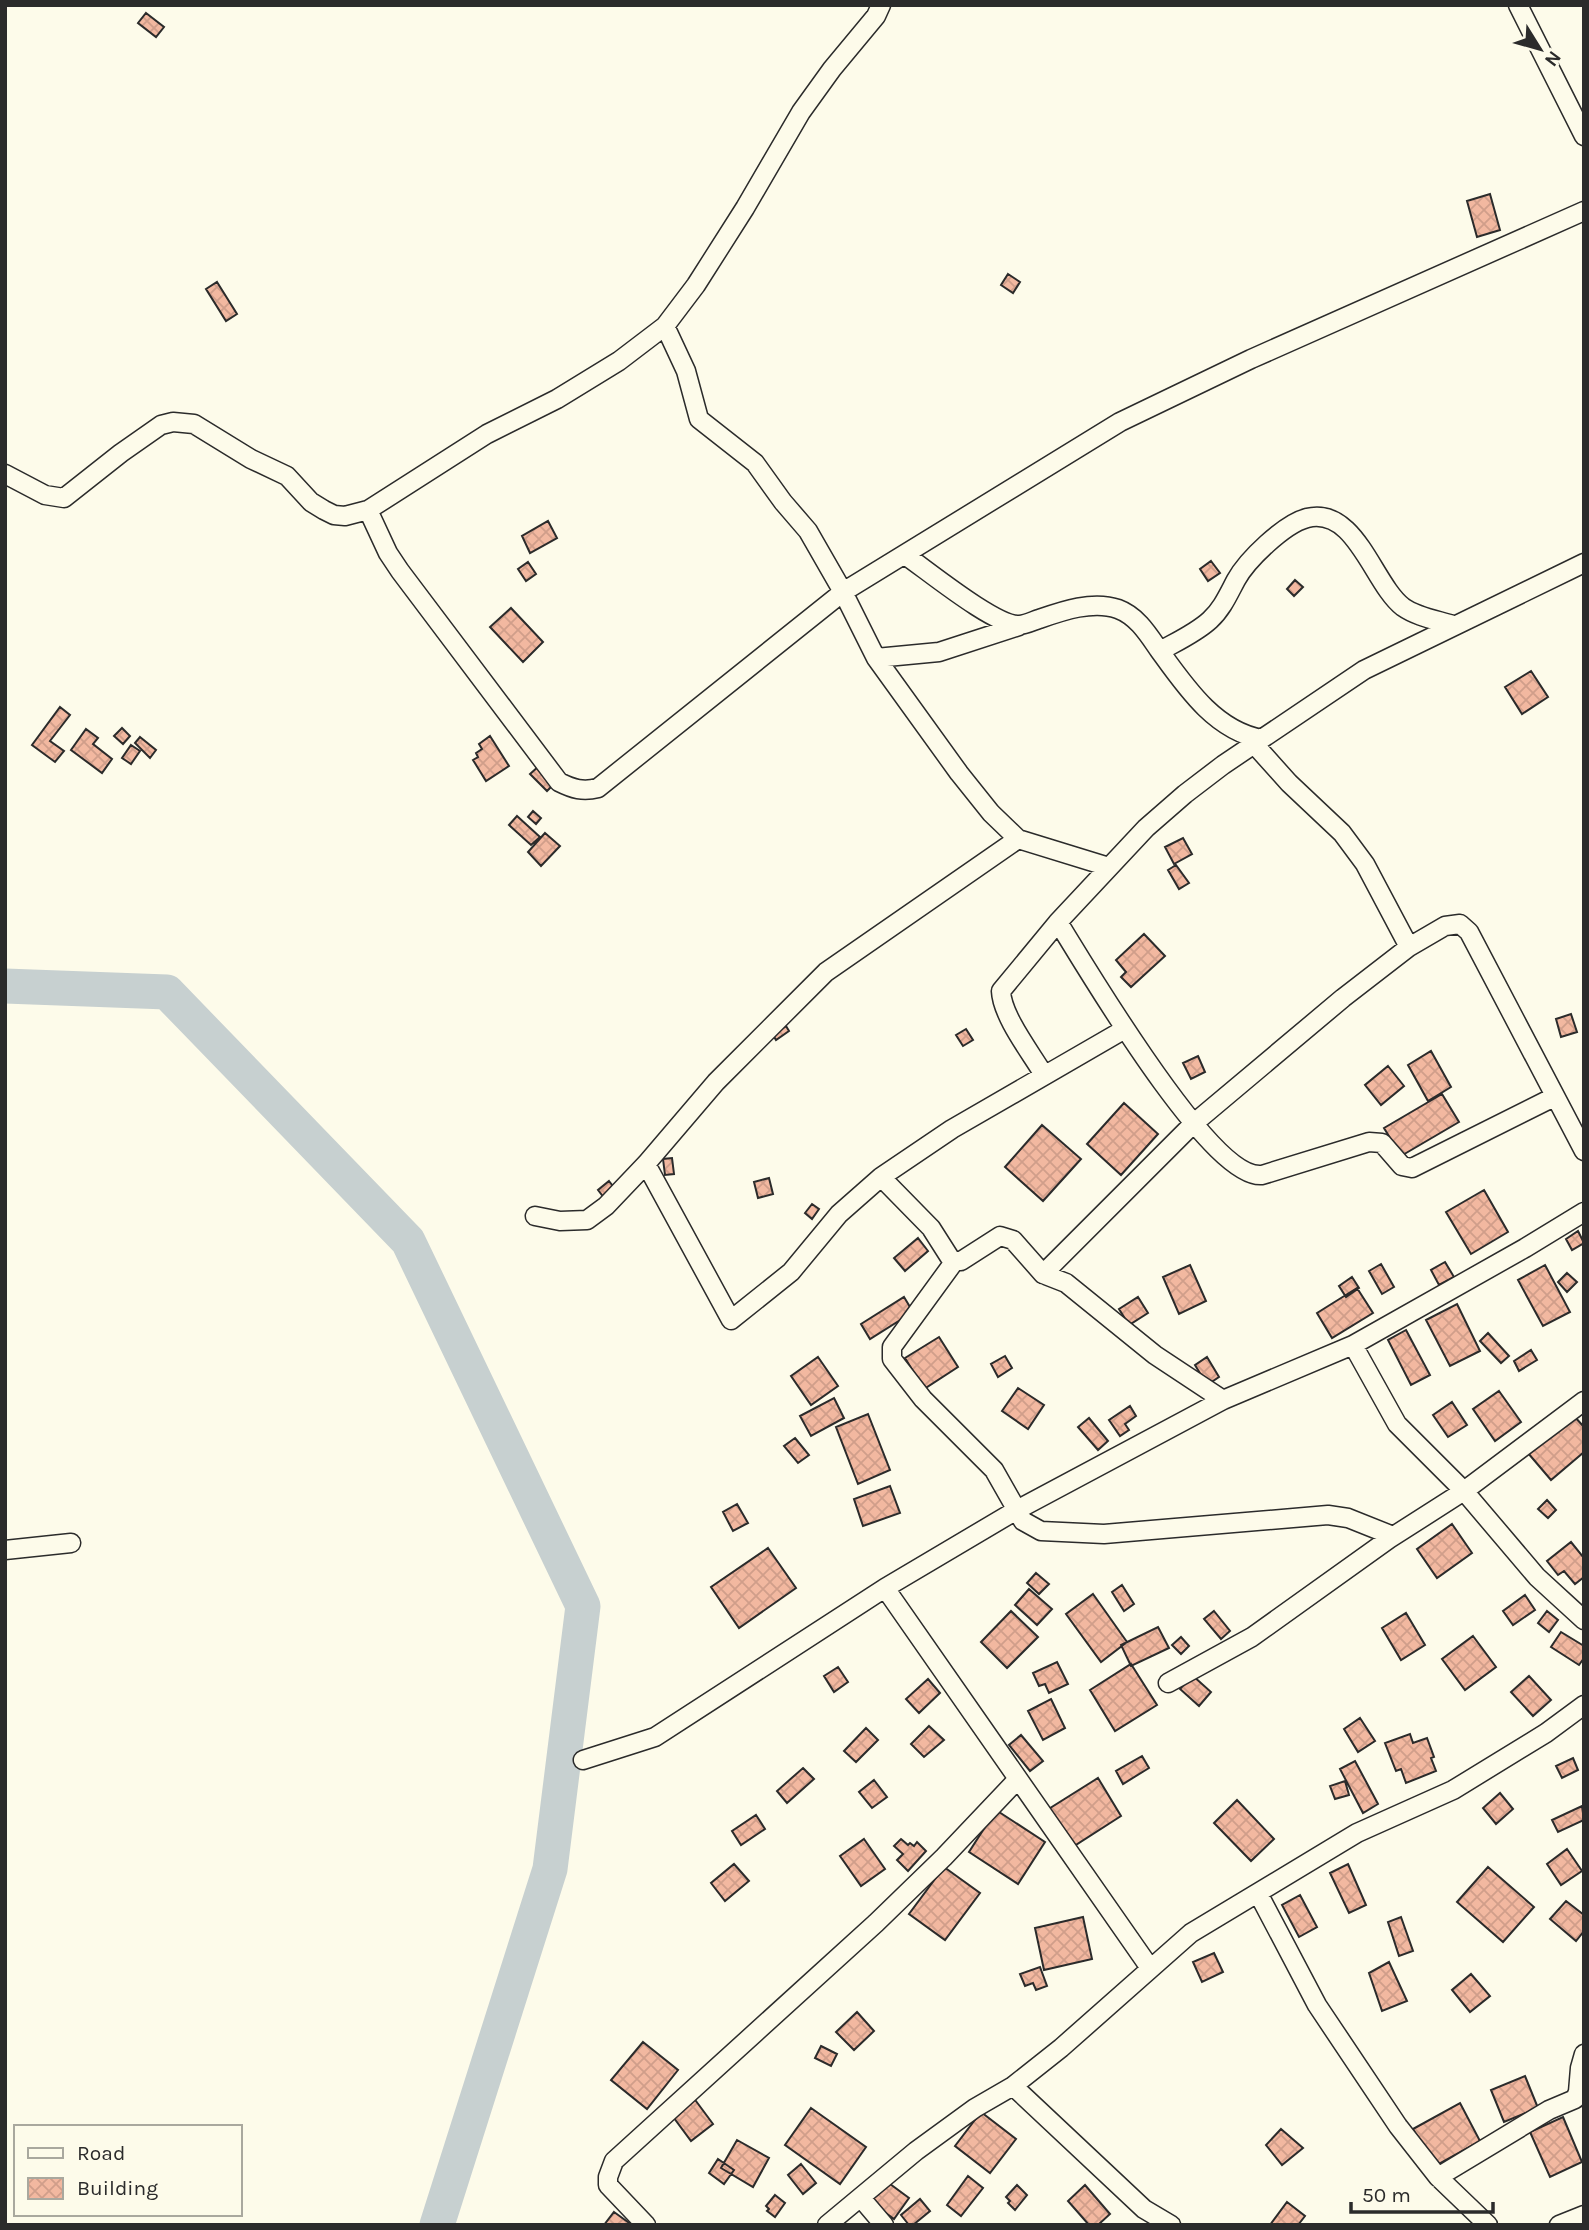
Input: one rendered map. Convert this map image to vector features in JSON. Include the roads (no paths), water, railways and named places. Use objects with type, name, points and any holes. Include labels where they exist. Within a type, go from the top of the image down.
[{"type":"street","points":[[5,474],[45,495],[64,499],[161,425],[186,422],[194,424],[256,462],[287,476],[311,502],[334,515],[345,516],[368,510],[486,434],[557,400],[619,361],[665,326],[696,285],[746,208],[801,112],[876,16],[881,5]]},
{"type":"street","points":[[1518,5],[1584,136]]},
{"type":"street","points":[[368,510],[388,553],[400,571],[559,782],[575,790],[590,791],[598,788],[843,592],[1120,422],[1251,359],[1584,211]]},
{"type":"street","points":[[665,326],[685,371],[699,419],[755,463],[808,531],[876,658],[991,813],[1018,839],[1110,867]]},
{"type":"street","points":[[1160,651],[1209,621],[1255,557],[1291,526],[1308,518],[1326,518],[1353,535],[1392,596],[1404,608],[1454,625]]},
{"type":"street","points":[[905,555],[994,617],[1019,625]]},
{"type":"street","points":[[1044,1075],[1003,1004],[1001,991],[1058,922],[1160,815],[1223,765],[1364,670],[1584,563]]},
{"type":"street","points":[[876,658],[939,652],[1080,607],[1117,608],[1142,626],[1179,678],[1217,718],[1258,742],[1289,783],[1342,833],[1365,864],[1409,947]]},
{"type":"street","points":[[535,1216],[559,1221],[587,1220],[606,1206],[716,1082],[826,972],[1018,839]]},
{"type":"street","points":[[1058,922],[1125,1029],[1193,1124],[1220,1151],[1254,1175],[1262,1175],[1369,1142],[1382,1143],[1402,1166],[1412,1168],[1554,1097]]},
{"type":"street","points":[[1043,1274],[1193,1124],[1343,998],[1409,947],[1445,926],[1461,925],[1469,932],[1584,1152]]},
{"type":"street","points":[[646,1164],[731,1320],[791,1272],[839,1214],[881,1177],[952,1129],[1125,1029]]},
{"type":"street","points":[[881,1177],[931,1228],[954,1262]]},
{"type":"street","points":[[583,1760],[655,1737],[885,1588],[1015,1511],[1223,1400],[1353,1345],[1584,1212]]},
{"type":"street","points":[[1223,1400],[1155,1355],[1066,1283],[1043,1274],[1013,1240],[1006,1236],[1000,1236],[961,1261],[954,1262],[892,1347],[891,1356],[923,1399],[993,1470],[1023,1521],[1041,1531],[1104,1534],[1328,1515],[1362,1523],[1393,1536]]},
{"type":"street","points":[[1353,1345],[1397,1424],[1464,1491],[1537,1577],[1584,1620]]},
{"type":"street","points":[[1168,1683],[1252,1637],[1393,1536],[1464,1491],[1584,1401]]},
{"type":"street","points":[[5,1550],[71,1543]]},
{"type":"street","points":[[885,1588],[1150,1968]]},
{"type":"street","points":[[827,2225],[916,2151],[975,2108],[1013,2086],[1061,2048],[1191,1933],[1357,1833],[1453,1790],[1584,1705]]},
{"type":"street","points":[[646,2225],[608,2185],[614,2161],[876,1923],[1017,1780]]},
{"type":"street","points":[[1258,1893],[1317,2005],[1339,2040],[1398,2126],[1438,2177],[1484,2224]]},
{"type":"street","points":[[1438,2177],[1549,2110],[1575,2099],[1584,2054]]},
{"type":"street","points":[[1013,2086],[1144,2208],[1171,2225]]},
{"type":"street","points":[[861,2198],[884,2225]]},
{"type":"street","points":[[1559,2225],[1584,2215]]},
{"type":"waterway","points":[[5,986],[167,992],[408,1241],[583,1606],[550,1869],[437,2225]]}]
